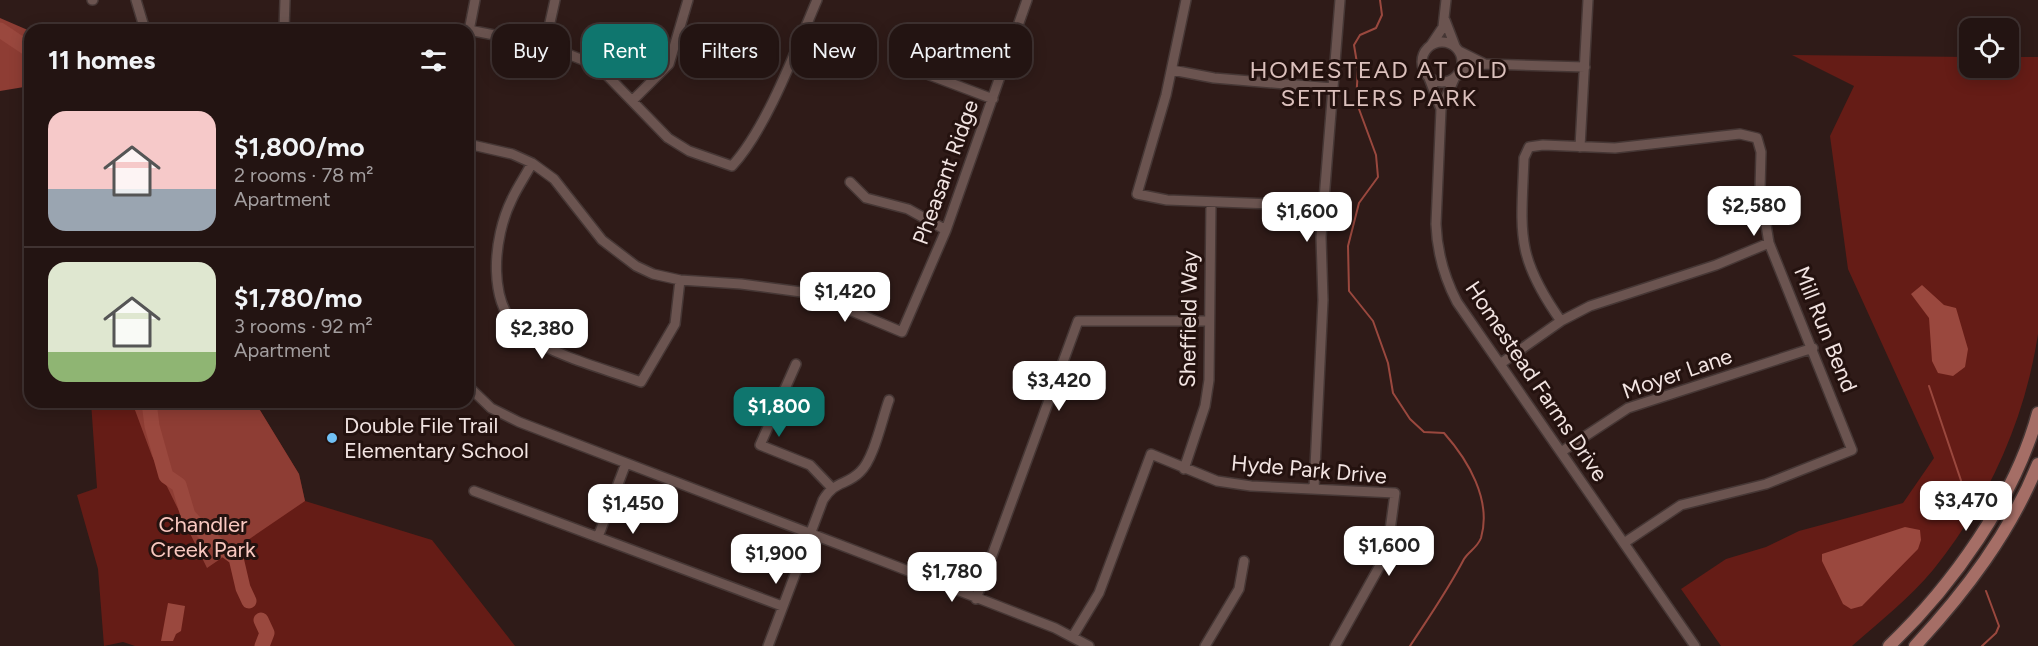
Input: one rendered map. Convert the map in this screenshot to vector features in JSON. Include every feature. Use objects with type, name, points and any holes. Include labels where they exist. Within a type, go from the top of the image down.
[{"type":"main road","points":[[1889,646],[1913,623],[1965,561],[2004,494],[2034,429],[2038,413]]},
{"type":"main road","points":[[1915,646],[1975,575],[2002,535],[2038,464]]},
{"type":"street","points":[[136,0],[143,24]]},
{"type":"street","points":[[284,24],[285,0]]},
{"type":"street","points":[[471,24],[475,0]]},
{"type":"street","points":[[550,24],[555,0]]},
{"type":"street","points":[[632,101],[669,64],[688,0]]},
{"type":"street","points":[[570,55],[598,66],[668,138],[689,151],[732,166],[745,152],[789,65],[817,0]]},
{"type":"street","name":"Pheasant Ridge","points":[[474,145],[512,154],[532,163],[554,179],[602,240],[636,266],[680,280],[809,292],[902,332],[946,230],[1027,0]]},
{"type":"street","points":[[1186,0],[1172,70],[1137,194],[1167,200],[1323,206]]},
{"type":"street","points":[[1314,488],[1321,368],[1323,206],[1340,0]]},
{"type":"street","name":"Homestead Farms Drive","points":[[1446,0],[1445,20],[1463,63],[1441,109],[1436,224],[1446,280],[1457,302],[1695,646]]},
{"type":"street","points":[[1580,147],[1588,0]]},
{"type":"street","name":"Homestead Farms Drive","points":[[1441,109],[1425,73],[1422,59],[1445,20]]},
{"type":"street","points":[[474,34],[492,37]]},
{"type":"street","points":[[1429,47],[1441,43],[1457,48],[1485,64]]},
{"type":"street","points":[[1429,78],[1442,83],[1470,67],[1485,64],[1585,67]]},
{"type":"street","points":[[1172,70],[1214,78],[1332,88]]},
{"type":"street","points":[[937,78],[993,99]]},
{"type":"street","name":"Mill Run Bend","points":[[1561,321],[1536,285],[1524,251],[1524,158],[1528,147],[1536,145],[1616,148],[1740,134],[1757,138],[1761,152],[1760,189],[1769,243],[1852,450],[1766,484],[1681,505],[1624,543]]},
{"type":"street","points":[[532,163],[511,200],[500,239],[496,275],[497,293],[507,315],[524,334],[550,348],[641,382],[675,324],[680,280]]},
{"type":"street","points":[[850,183],[866,198],[908,209],[946,230]]},
{"type":"street","name":"Sheffield Way","points":[[1184,469],[1207,395],[1211,202]]},
{"type":"street","points":[[1500,364],[1561,321],[1601,301],[1716,265],[1769,243]]},
{"type":"street","points":[[976,598],[1078,321],[1209,321]]},
{"type":"street","name":"Moyer Lane","points":[[1561,452],[1628,408],[1813,348]]},
{"type":"street","points":[[796,364],[760,445],[810,465],[831,487]]},
{"type":"street","points":[[474,392],[491,408],[504,415],[1073,636],[1089,646]]},
{"type":"street","points":[[768,646],[810,533],[831,487],[860,472],[868,460],[889,400]]},
{"type":"street","name":"Hyde Park Drive","points":[[1073,636],[1100,593],[1151,454],[1217,481],[1251,486],[1395,493],[1387,553],[1335,646]]},
{"type":"street","points":[[598,537],[626,464]]},
{"type":"street","points":[[474,491],[782,606]]},
{"type":"street","points":[[1204,646],[1239,589],[1244,561]]},
{"type":"green space","points":[[0,18],[24,28],[24,87],[0,91]]},
{"type":"green space","points":[[1792,55],[1959,57],[1959,78],[2019,78],[2019,57],[2038,57],[2038,334],[2032,366],[2014,429],[1971,517],[1933,570],[1894,610],[1852,646],[1721,646],[1681,589],[1726,559],[1766,547],[1799,531],[1903,503],[1934,458],[1848,269],[1830,136],[1854,86]]},
{"type":"green space","name":"Chandler Creek Park","points":[[91,408],[259,408],[299,474],[305,501],[432,540],[515,646],[135,646],[123,642],[104,646],[98,569],[77,495],[97,488]]},
{"type":"green space","points":[[134,408],[259,408],[299,474],[305,501],[207,568],[152,456]]},
{"type":"shaded area","points":[[1922,285],[1944,305],[1956,308],[1968,349],[1965,367],[1953,376],[1938,373],[1932,361],[1929,318],[1911,294]]},
{"type":"shaded area","points":[[1905,527],[1920,530],[1921,540],[1918,549],[1862,606],[1851,609],[1843,604],[1822,561],[1822,554]]},
{"type":"shaded area","points":[[168,603],[185,606],[181,631],[176,634],[173,641],[161,641]]},
{"type":"waterway","points":[[1380,0],[1382,15],[1376,28],[1360,35],[1354,45],[1358,69],[1356,101],[1376,155],[1378,177],[1359,203],[1348,246],[1349,291],[1373,321],[1388,363],[1393,393],[1410,419],[1424,432],[1444,433],[1469,468],[1480,495],[1484,524],[1481,538],[1464,559],[1410,646]]},
{"type":"waterway","points":[[0,30],[24,46]]},
{"type":"waterway","points":[[1929,386],[1973,516]]},
{"type":"waterway","points":[[150,408],[152,426],[166,476],[179,485],[188,515],[209,538],[236,558],[243,588],[249,601]]},
{"type":"waterway","points":[[1982,646],[1996,633],[1999,626],[1986,591]]},
{"type":"waterway","points":[[261,620],[267,633],[262,646]]},
{"type":"place","name":"Double File Trail Elementary School","points":[[332,438]]},
{"type":"district","name":"HOMESTEAD AT OLD SETTLERS PARK","points":[[1379,84]]}]
